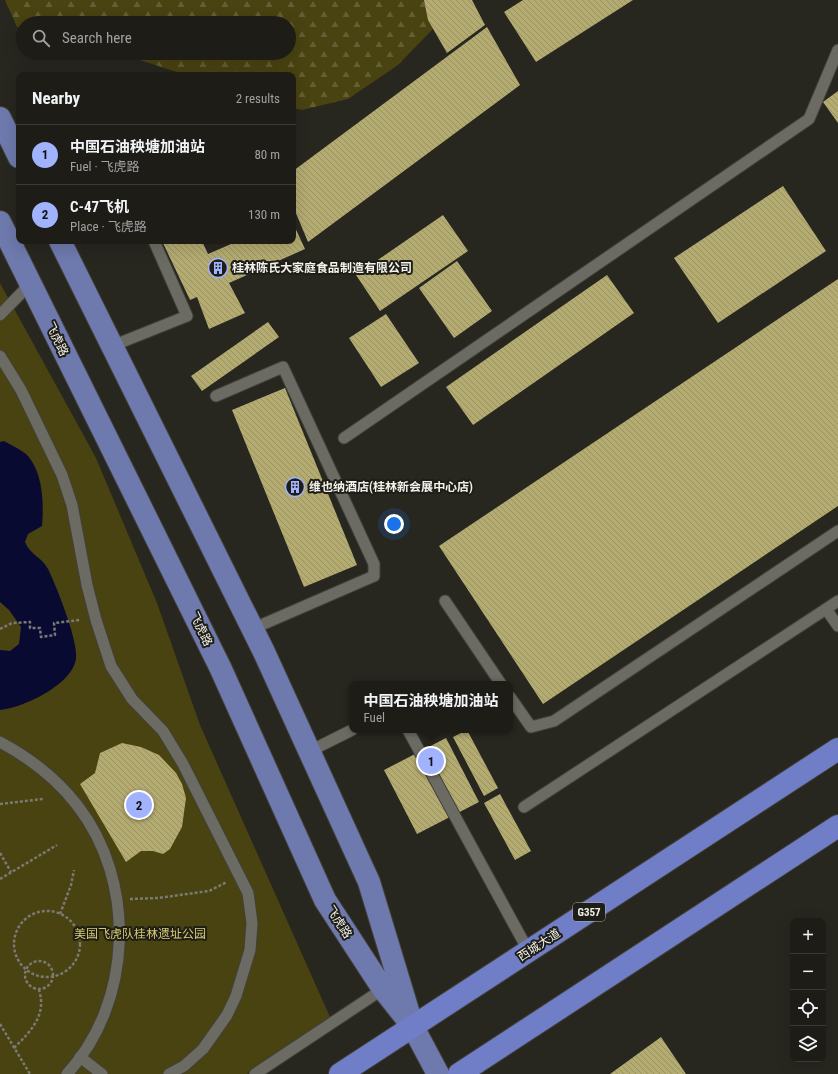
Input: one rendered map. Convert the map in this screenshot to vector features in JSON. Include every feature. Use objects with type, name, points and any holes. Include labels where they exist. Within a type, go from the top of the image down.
[{"type":"highway","name":"西城大道","points":[[340,1074],[838,749]]},
{"type":"highway","points":[[459,1074],[838,826]]},
{"type":"main road","points":[[0,118],[16,150]]},
{"type":"main road","name":"飞虎路","points":[[0,222],[220,667],[325,900],[383,989],[413,1027],[438,1074]]},
{"type":"main road","name":"飞虎路","points":[[61,244],[252,629],[310,751],[369,882],[413,1027]]},
{"type":"lane","points":[[344,438],[809,119],[838,50]]},
{"type":"lane","points":[[112,346],[187,316],[155,244]]},
{"type":"lane","points":[[0,315],[30,284]]},
{"type":"lane","points":[[0,356],[21,390],[62,475],[72,505],[87,585],[95,618],[111,666],[132,699],[163,731],[199,794],[248,894],[252,923],[250,950],[241,983],[227,1015],[203,1049],[184,1066],[169,1074]]},
{"type":"lane","points":[[216,396],[283,367],[374,564],[374,576],[252,629]]},
{"type":"lane","points":[[513,701],[531,728],[554,721],[838,531]]},
{"type":"lane","points":[[445,601],[499,681]]},
{"type":"lane","points":[[524,807],[838,601]]},
{"type":"lane","points":[[826,609],[838,626]]},
{"type":"lane","points":[[310,751],[349,732]]},
{"type":"lane","points":[[410,733],[529,952]]},
{"type":"lane","points":[[0,742],[42,768],[78,805],[92,827],[103,850],[112,875],[120,925],[116,977],[109,1002],[99,1026],[80,1057],[67,1074]]},
{"type":"lane","points":[[255,1074],[383,989]]},
{"type":"lane","points":[[80,1057],[102,1074]]},
{"type":"path","points":[[0,629],[12,623],[30,622],[30,628],[40,628],[41,637],[55,635],[54,622],[95,618]]},
{"type":"path","points":[[0,804],[43,798]]},
{"type":"path","points":[[0,878],[57,845]]},
{"type":"path","points":[[0,853],[11,872]]},
{"type":"path","points":[[60,914],[71,885],[74,870]]},
{"type":"path","points":[[117,900],[158,898],[209,891],[227,882],[241,880]]},
{"type":"path","points":[[46,911],[60,914],[67,917],[74,925],[79,935],[80,946],[78,956],[72,966],[64,972],[54,976],[34,974],[26,969],[18,960],[15,949],[15,938],[19,928],[26,919],[35,914],[46,911]]},
{"type":"path","points":[[42,961],[50,966],[54,976],[48,987],[39,990],[30,987],[27,983],[25,974],[26,969],[33,962],[42,961]]},
{"type":"path","points":[[14,1048],[40,1016],[42,999],[39,990]]},
{"type":"path","points":[[0,1024],[30,1074]]},
{"type":"green space","points":[[5,0],[461,0],[398,65],[348,99],[302,110],[296,109],[296,72],[177,72],[140,60],[296,60],[296,16],[16,16],[16,25]]},
{"type":"green space","name":"美国飞虎队桂林遗址公园","points":[[0,283],[96,458],[157,603],[200,725],[330,1017],[247,1074],[0,1074]]},
{"type":"shaded area","points":[[4,441],[26,454],[32,461],[39,478],[43,507],[42,526],[28,534],[25,542],[30,550],[43,562],[52,577],[74,639],[76,658],[73,668],[67,677],[46,693],[21,705],[0,710],[0,650],[10,651],[19,644],[21,627],[9,610],[0,602],[0,442]]},
{"type":"building","points":[[424,0],[472,0],[485,25],[447,53],[428,20]]},
{"type":"building","points":[[523,0],[633,0],[536,62],[504,12]]},
{"type":"building","points":[[487,27],[520,85],[308,242],[296,213],[296,169]]},
{"type":"building","points":[[838,91],[838,123],[823,102]]},
{"type":"building","points":[[783,186],[826,251],[718,323],[674,258]]},
{"type":"building","points":[[443,215],[468,251],[380,311],[356,275]]},
{"type":"building","name":"桂林陈氏大家庭食品制造有限公司","points":[[296,230],[305,249],[229,283],[245,313],[209,329],[197,297],[190,300],[163,244],[203,244],[208,254],[231,244],[296,244]]},
{"type":"building","points":[[457,261],[492,311],[454,338],[419,288]]},
{"type":"building","points":[[607,275],[634,313],[473,425],[446,387]]},
{"type":"building","points":[[838,279],[838,506],[543,704],[439,546]]},
{"type":"building","points":[[386,314],[419,363],[381,387],[349,338]]},
{"type":"building","points":[[268,322],[279,337],[202,391],[191,376]]},
{"type":"building","name":"维也纳酒店(桂林新会展中心店)","points":[[285,388],[357,565],[304,587],[232,410]]},
{"type":"building","points":[[461,733],[469,733],[498,788],[484,796],[453,737]]},
{"type":"building","points":[[446,738],[479,802],[417,834],[384,770]]},
{"type":"building","points":[[122,743],[141,747],[159,755],[176,773],[182,784],[186,798],[182,827],[170,849],[163,854],[153,851],[141,851],[126,862],[80,784],[95,773],[100,753]]},
{"type":"building","points":[[500,794],[531,851],[515,860],[484,803]]},
{"type":"building","points":[[661,1037],[686,1074],[610,1074]]},
{"type":"place","name":"桂林陈氏大家庭食品制造有限公司","points":[[218,268]]},
{"type":"place","name":"维也纳酒店(桂林新会展中心店)","points":[[295,487]]},
{"type":"place","name":"中国石油秧塘加油站","points":[[431,761]]},
{"type":"place","name":"C-47飞机","points":[[139,805]]}]
